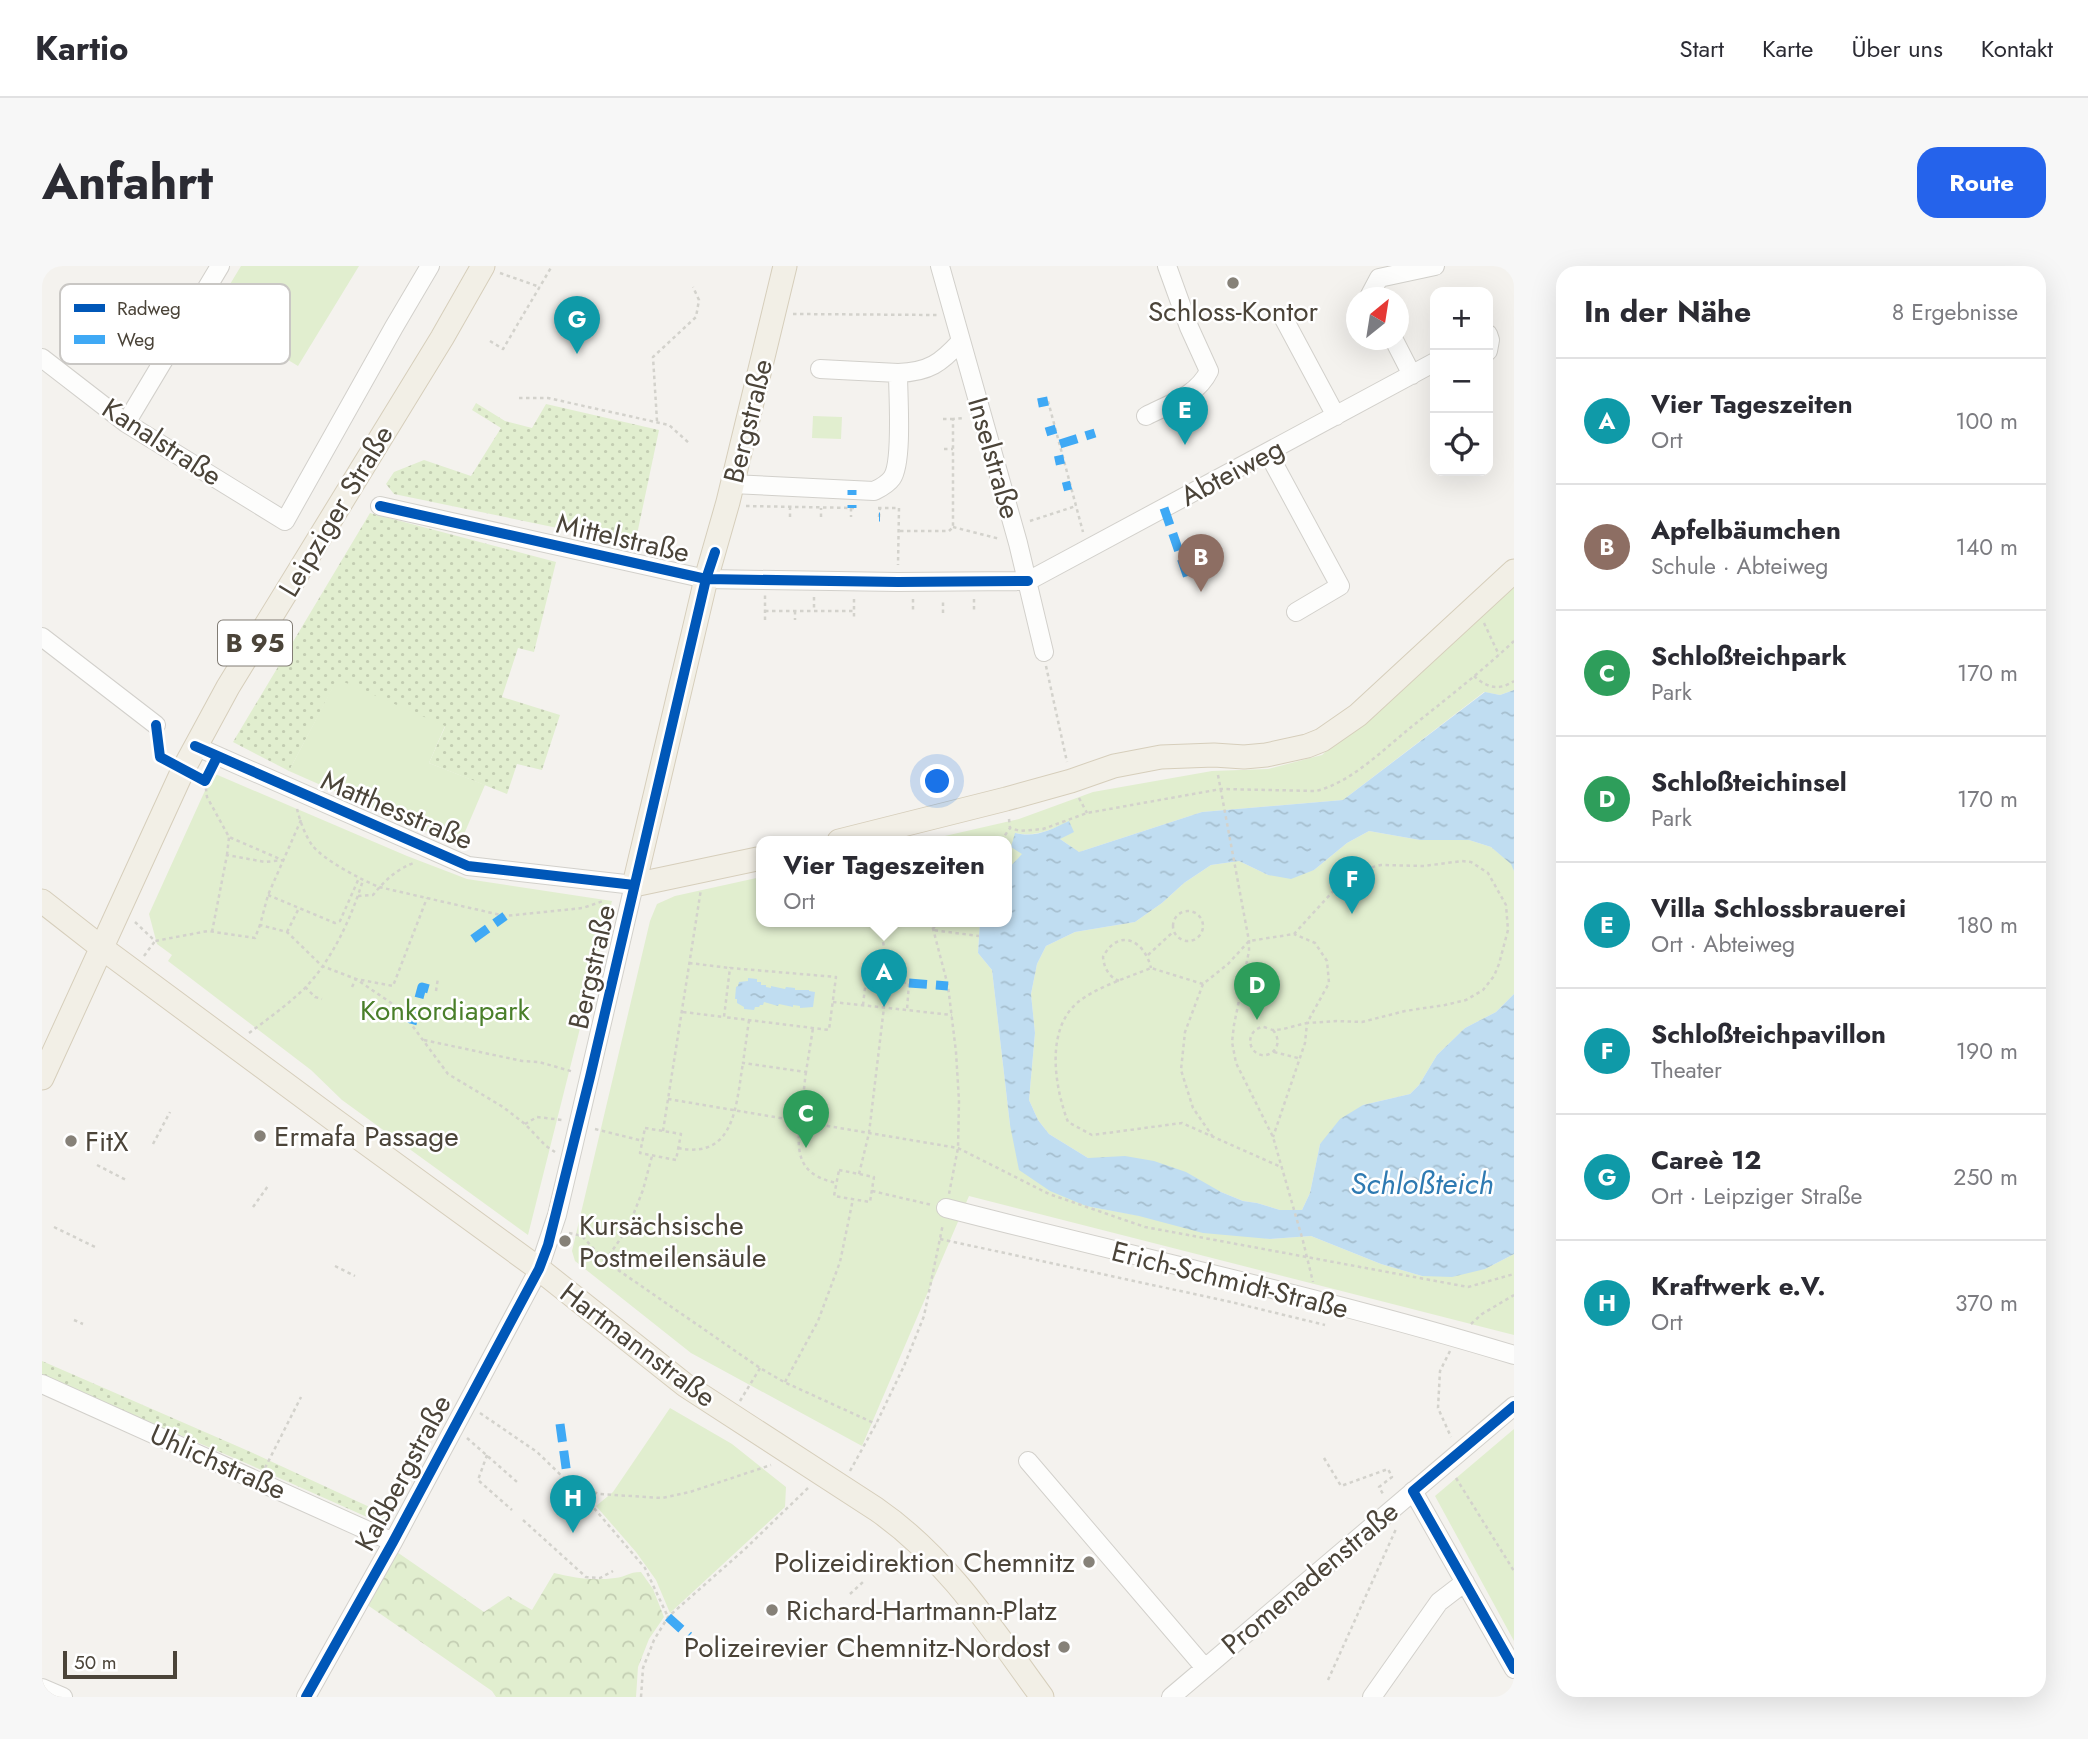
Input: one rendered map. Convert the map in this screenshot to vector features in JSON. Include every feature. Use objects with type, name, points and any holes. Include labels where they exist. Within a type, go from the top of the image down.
[{"type":"main road","name":"Bergstraße","points":[[634,885],[706,579],[715,552],[785,266]]},
{"type":"main road","name":"Leipziger Straße","points":[[102,948],[195,746],[228,687],[442,338],[491,269]]},
{"type":"main road","points":[[859,836],[1006,799],[1114,766],[1161,757],[1266,755],[1322,740],[1358,715],[1514,571]]},
{"type":"main road","points":[[634,885],[756,859]]},
{"type":"main road","name":"Hartmannstraße","points":[[42,901],[539,1269],[685,1385],[900,1526],[936,1560],[986,1620],[1042,1697]]},
{"type":"main road","name":"B 95","points":[[42,1078],[102,948]]},
{"type":"street","points":[[209,284],[220,266]]},
{"type":"street","name":"Kanalstraße","points":[[42,358],[126,423],[285,521],[430,266]]},
{"type":"street","name":"Inselstraße","points":[[940,266],[1016,534],[1044,652]]},
{"type":"street","points":[[1146,416],[1191,393],[1203,384],[1209,371],[1189,327],[1167,266]]},
{"type":"street","points":[[1374,287],[1379,278],[1435,266]]},
{"type":"street","points":[[1284,318],[1336,416]]},
{"type":"street","points":[[820,369],[918,372],[932,367],[949,355],[961,341]]},
{"type":"street","points":[[1399,350],[1412,375]]},
{"type":"street","points":[[126,423],[161,364]]},
{"type":"street","name":"Abteiweg","points":[[1028,581],[1430,365]]},
{"type":"street","points":[[732,484],[874,491],[882,487],[892,478],[898,463],[898,373]]},
{"type":"street","points":[[1268,453],[1340,586],[1296,612]]},
{"type":"street","name":"Mittelstraße","points":[[380,506],[706,579],[1028,581]]},
{"type":"street","points":[[42,637],[156,725]]},
{"type":"street","name":"Matthesstraße","points":[[195,746],[468,866],[634,885]]},
{"type":"street","name":"Bergstraße","points":[[539,1269],[553,1228],[579,1125],[634,885]]},
{"type":"street","name":"Erich-Schmidt-Straße","points":[[946,1208],[1456,1338],[1514,1356]]},
{"type":"street","name":"Kaßbergstraße","points":[[306,1697],[393,1542],[539,1269]]},
{"type":"street","name":"Uhlichstraße","points":[[42,1384],[393,1542]]},
{"type":"street","name":"Promenadenstraße","points":[[1171,1697],[1514,1406]]},
{"type":"street","points":[[1028,1461],[1205,1668]]},
{"type":"street","points":[[1413,1491],[1514,1669]]},
{"type":"street","points":[[1372,1697],[1439,1602],[1465,1582]]},
{"type":"street","points":[[42,1688],[63,1697]]},
{"type":"path","points":[[490,341],[503,349],[552,266]]},
{"type":"path","points":[[491,269],[540,287]]},
{"type":"path","points":[[657,423],[653,357],[696,317],[699,300],[694,287]]},
{"type":"path","points":[[774,313],[954,315]]},
{"type":"path","points":[[519,398],[548,398],[669,425],[689,443]]},
{"type":"path","points":[[1048,401],[1088,549]]},
{"type":"path","points":[[943,419],[983,417]]},
{"type":"path","points":[[899,531],[949,531],[953,527],[953,419]]},
{"type":"path","points":[[944,449],[953,449]]},
{"type":"path","points":[[944,480],[953,480]]},
{"type":"path","points":[[953,527],[1016,534],[1076,506]]},
{"type":"path","points":[[752,508],[866,508]]},
{"type":"path","points":[[790,508],[790,517]]},
{"type":"path","points":[[821,508],[821,517]]},
{"type":"path","points":[[851,508],[851,517]]},
{"type":"path","points":[[880,517],[880,508],[898,508],[898,582]]},
{"type":"path","points":[[944,510],[953,510]]},
{"type":"path","points":[[854,582],[854,620]]},
{"type":"path","points":[[1476,606],[1499,655]]},
{"type":"path","points":[[795,611],[795,620]]},
{"type":"path","points":[[824,611],[824,620]]},
{"type":"path","points":[[765,620],[765,613],[854,611]]},
{"type":"path","points":[[1010,828],[1020,831],[1042,829],[1087,813],[1222,789],[1316,791],[1331,788],[1377,756],[1514,641]]},
{"type":"path","points":[[1044,652],[1071,781]]},
{"type":"path","points":[[1474,676],[1484,685],[1499,688],[1514,681]]},
{"type":"path","points":[[205,781],[207,797],[229,837],[212,932]]},
{"type":"path","points":[[298,792],[297,811],[312,845],[320,854],[379,887],[505,916],[583,908],[603,901],[606,882]]},
{"type":"path","points":[[1222,796],[1249,941],[1232,1042],[1241,1075],[1273,1137],[1304,1241],[1317,1302]]},
{"type":"path","points":[[1004,836],[1010,828],[1006,799]]},
{"type":"path","points":[[120,907],[155,942],[212,932],[255,938],[268,895],[301,820]]},
{"type":"path","points":[[229,837],[283,860]]},
{"type":"path","points":[[358,896],[373,895],[390,875],[403,866],[437,854]]},
{"type":"path","points":[[227,855],[265,862],[283,860]]},
{"type":"path","points":[[1273,1030],[1278,1038],[1274,1052],[1259,1055],[1252,1050],[1251,1036],[1255,1030],[1264,1027],[1273,1030],[1307,1023],[1362,1022],[1466,1000],[1483,990],[1494,976],[1505,944],[1508,919],[1506,905],[1493,881],[1471,862],[1423,866],[1381,865],[1356,871],[1346,877],[1294,934]]},
{"type":"path","points":[[663,1131],[703,872]]},
{"type":"path","points":[[233,1045],[283,1007],[305,987],[322,966],[346,925],[358,896],[361,879]]},
{"type":"path","points":[[268,895],[335,923],[340,921],[361,879]]},
{"type":"path","points":[[260,925],[287,932],[322,966],[356,979],[393,986],[427,898]]},
{"type":"path","points":[[287,932],[299,908]]},
{"type":"path","points":[[1192,911],[1200,916],[1204,925],[1196,940],[1183,941],[1173,932],[1172,922],[1180,912],[1192,911]]},
{"type":"path","points":[[859,1174],[869,1133],[884,1007],[887,963],[880,927]]},
{"type":"path","points":[[641,1697],[643,1668],[654,1640],[668,1617],[745,1549],[831,1480],[876,1424],[924,1316],[958,1148],[959,1101],[957,1052],[948,986],[932,927]]},
{"type":"path","points":[[932,930],[979,936]]},
{"type":"path","points":[[1148,954],[1173,932]]},
{"type":"path","points":[[1213,1137],[1193,1108],[1181,1070],[1185,1032],[1203,984],[1228,964],[1249,941],[1294,934],[1315,943],[1327,961],[1329,983],[1307,1023],[1305,1043],[1273,1137]]},
{"type":"path","points":[[1119,982],[1113,979],[1103,963],[1103,957],[1107,950],[1119,942],[1129,941],[1141,946],[1148,954],[1151,968]]},
{"type":"path","points":[[682,1012],[829,1030],[833,1002],[836,977],[689,963]]},
{"type":"path","points":[[724,1017],[730,968]]},
{"type":"path","points":[[1203,984],[1151,968],[1076,1003],[1066,1017],[1056,1043],[1059,1099],[1068,1122],[1092,1135],[1182,1123],[1283,1168]]},
{"type":"path","points":[[436,991],[438,978]]},
{"type":"path","points":[[352,987],[356,979]]},
{"type":"path","points":[[356,979],[400,1009],[448,1074],[503,1107],[525,1124],[546,1146],[570,1160]]},
{"type":"path","points":[[863,1005],[866,979],[909,983],[907,1010]]},
{"type":"path","points":[[305,987],[315,997],[322,999]]},
{"type":"path","points":[[833,1002],[952,1015]]},
{"type":"path","points":[[678,1148],[689,1150],[709,1147],[729,1129],[735,1110],[749,1020]]},
{"type":"path","points":[[813,1028],[797,1142],[804,1164],[825,1181],[836,1183]]},
{"type":"path","points":[[424,1040],[522,1061],[539,1062],[590,1077]]},
{"type":"path","points":[[1274,1052],[1298,1058]]},
{"type":"path","points":[[743,1063],[806,1072]]},
{"type":"path","points":[[668,1099],[958,1148],[1049,1194],[1145,1227],[1468,1287],[1514,1274]]},
{"type":"path","points":[[153,1144],[170,1112]]},
{"type":"path","points":[[525,1124],[537,1117],[558,1119],[643,1141]]},
{"type":"path","points":[[645,1128],[681,1134],[676,1160],[640,1153],[643,1141],[645,1128]]},
{"type":"path","points":[[605,1261],[628,1228],[643,1190],[652,1156]]},
{"type":"path","points":[[97,1165],[126,1180]]},
{"type":"path","points":[[839,1170],[874,1177],[870,1202],[834,1196],[836,1183],[839,1170]]},
{"type":"path","points":[[253,1207],[268,1186]]},
{"type":"path","points":[[872,1191],[946,1208]]},
{"type":"path","points":[[784,1382],[818,1321],[840,1262],[853,1199]]},
{"type":"path","points":[[54,1227],[95,1247]]},
{"type":"path","points":[[553,1228],[582,1236],[605,1261],[784,1382],[876,1424]]},
{"type":"path","points":[[940,1239],[1325,1325]]},
{"type":"path","points":[[335,1266],[355,1276]]},
{"type":"path","points":[[1514,1295],[1482,1314],[1456,1338],[1440,1371],[1438,1408],[1453,1458],[1514,1571]]},
{"type":"path","points":[[74,1320],[83,1324]]},
{"type":"path","points":[[731,1416],[761,1368]]},
{"type":"path","points":[[259,1480],[301,1397]]},
{"type":"path","points":[[466,1404],[537,1452],[593,1507],[645,1568],[668,1617]]},
{"type":"path","points":[[454,1427],[517,1482]]},
{"type":"path","points":[[487,1455],[478,1480],[512,1510]]},
{"type":"path","points":[[568,1482],[600,1494],[663,1498],[690,1492],[794,1457]]},
{"type":"path","points":[[1324,1458],[1342,1486],[1388,1469],[1392,1477],[1379,1487]]},
{"type":"path","points":[[523,1520],[586,1577],[600,1578],[613,1571]]},
{"type":"path","points":[[1328,1680],[1396,1529]]},
{"type":"path","points":[[850,1594],[863,1582]]},
{"type":"green space","points":[[241,266],[359,266],[298,366],[290,361],[290,284],[230,284]]},
{"type":"green space","points":[[476,403],[505,421],[532,428],[546,404],[659,430],[635,544],[394,494],[386,484],[394,472],[424,460],[471,476],[501,428],[472,410]]},
{"type":"green space","points":[[813,416],[842,417],[841,439],[812,438]]},
{"type":"green space","points":[[370,513],[556,562],[534,652],[518,648],[502,697],[560,715],[542,770],[517,764],[507,794],[429,763],[445,727],[337,680],[289,771],[233,742]]},
{"type":"green space","points":[[1514,582],[1514,690],[1500,695],[1484,692],[1343,800],[1202,812],[1079,852],[1060,839],[1068,822],[1036,833],[1015,833],[1023,854],[1012,865],[1012,836],[945,836],[1019,819],[1093,792],[1212,771],[1268,769],[1322,755],[1463,623]]},
{"type":"green space","points":[[337,679],[445,726],[429,763],[485,785],[459,846],[289,771]]},
{"type":"green space","name":"Konkordiapark","points":[[213,773],[467,879],[612,901],[528,1235],[342,1100],[311,1070],[168,961],[172,955],[157,944],[149,914]]},
{"type":"green space","points":[[1369,831],[1420,840],[1469,840],[1491,847],[1512,864],[1514,994],[1496,1012],[1465,1028],[1437,1055],[1419,1085],[1410,1094],[1363,1105],[1320,1144],[1310,1193],[1302,1210],[1280,1210],[1103,1158],[1088,1158],[1049,1134],[1038,1120],[1029,1100],[1035,1033],[1031,994],[1037,964],[1046,946],[1075,932],[1135,922],[1211,865],[1239,861],[1268,875],[1314,870],[1347,843]]},
{"type":"green space","points":[[756,878],[756,927],[980,927],[978,953],[992,970],[1010,1125],[1086,1206],[1270,1239],[1311,1236],[1381,1264],[1422,1276],[1485,1269],[1514,1254],[1514,1335],[969,1196],[862,1446],[691,1353],[575,1261],[572,1251],[650,921],[657,904],[675,896]]},
{"type":"green space","points":[[42,1361],[389,1516],[385,1525],[42,1376]]},
{"type":"green space","points":[[670,1408],[732,1444],[786,1487],[785,1507],[670,1613],[656,1580],[596,1506],[613,1492]]},
{"type":"green space","points":[[1514,1429],[1514,1641],[1435,1496]]},
{"type":"green space","points":[[394,1550],[484,1612],[508,1596],[532,1610],[554,1573],[599,1579],[641,1572],[653,1589],[664,1617],[649,1639],[638,1667],[636,1697],[496,1697],[492,1691],[366,1604]]},
{"type":"water","name":"Schloßteich","points":[[1514,690],[1514,871],[1511,864],[1491,847],[1469,840],[1420,840],[1369,831],[1347,843],[1314,870],[1291,879],[1268,875],[1239,861],[1211,865],[1135,922],[1075,932],[1046,946],[1037,964],[1031,994],[1035,1033],[1029,1100],[1038,1120],[1049,1134],[1088,1158],[1125,1156],[1154,1161],[1186,1172],[1243,1201],[1280,1210],[1302,1210],[1310,1193],[1320,1144],[1340,1119],[1363,1105],[1410,1094],[1419,1085],[1437,1055],[1465,1028],[1496,1012],[1514,994],[1514,1254],[1485,1269],[1452,1277],[1422,1276],[1381,1264],[1311,1236],[1270,1239],[1203,1233],[1139,1216],[1086,1206],[1050,1191],[1019,1170],[1010,1125],[992,970],[978,953],[980,927],[1012,927],[1012,865],[1022,854],[1012,848],[1015,833],[1036,834],[1069,821],[1074,832],[1060,839],[1079,852],[1202,812],[1343,800],[1485,692],[1500,695]]},
{"type":"water","points":[[748,978],[757,979],[757,982],[766,987],[815,992],[813,1007],[778,1006],[764,1002],[754,1010],[744,1009],[735,999],[736,987],[739,982],[748,981]]},
{"type":"marked path","points":[[1038,403],[1048,401]]},
{"type":"marked path","points":[[1046,432],[1056,429]]},
{"type":"marked path","points":[[1060,444],[1095,433]]},
{"type":"marked path","points":[[1055,461],[1064,459]]},
{"type":"marked path","points":[[1063,487],[1071,485]]},
{"type":"marked path","points":[[852,490],[852,495]]},
{"type":"marked path","points":[[1164,508],[1188,578]]},
{"type":"marked path","points":[[473,939],[505,916]]},
{"type":"marked path","points":[[909,983],[948,986]]},
{"type":"marked path","points":[[412,1024],[422,987],[436,991]]},
{"type":"marked path","points":[[560,1424],[568,1482]]},
{"type":"marked path","points":[[668,1617],[689,1636]]},
{"type":"cycle path","points":[[380,506],[706,579],[1028,581]]},
{"type":"cycle path","points":[[306,1697],[393,1542],[539,1269],[548,1245],[706,579],[715,552]]},
{"type":"cycle path","points":[[156,725],[160,757],[205,781],[217,757]]},
{"type":"cycle path","points":[[195,746],[468,866],[634,885]]},
{"type":"cycle path","points":[[1514,1406],[1413,1491],[1514,1669]]},
{"type":"place","name":"Schloss-Kontor","points":[[1233,283]]},
{"type":"place","name":"Careè 12","points":[[577,354]]},
{"type":"place","name":"Villa Schlossbrauerei","points":[[1185,445]]},
{"type":"place","name":"Apfelbäumchen","points":[[1201,592]]},
{"type":"place","name":"Schloßteichpavillon","points":[[1352,914]]},
{"type":"place","name":"Vier Tageszeiten","points":[[884,1007]]},
{"type":"place","name":"Schloßteichinsel","points":[[1257,1020]]},
{"type":"place","name":"Ermafa Passage","points":[[260,1136]]},
{"type":"place","name":"FitX","points":[[71,1141]]},
{"type":"place","name":"Schloßteichpark","points":[[806,1148]]},
{"type":"place","name":"Kursächsische Postmeilensäule","points":[[565,1241]]},
{"type":"place","name":"Kraftwerk e.V.","points":[[573,1533]]},
{"type":"place","name":"Polizeidirektion Chemnitz","points":[[1089,1562]]},
{"type":"place","name":"Richard-Hartmann-Platz","points":[[772,1610]]},
{"type":"place","name":"Polizeirevier Chemnitz-Nordost","points":[[1064,1647]]}]
